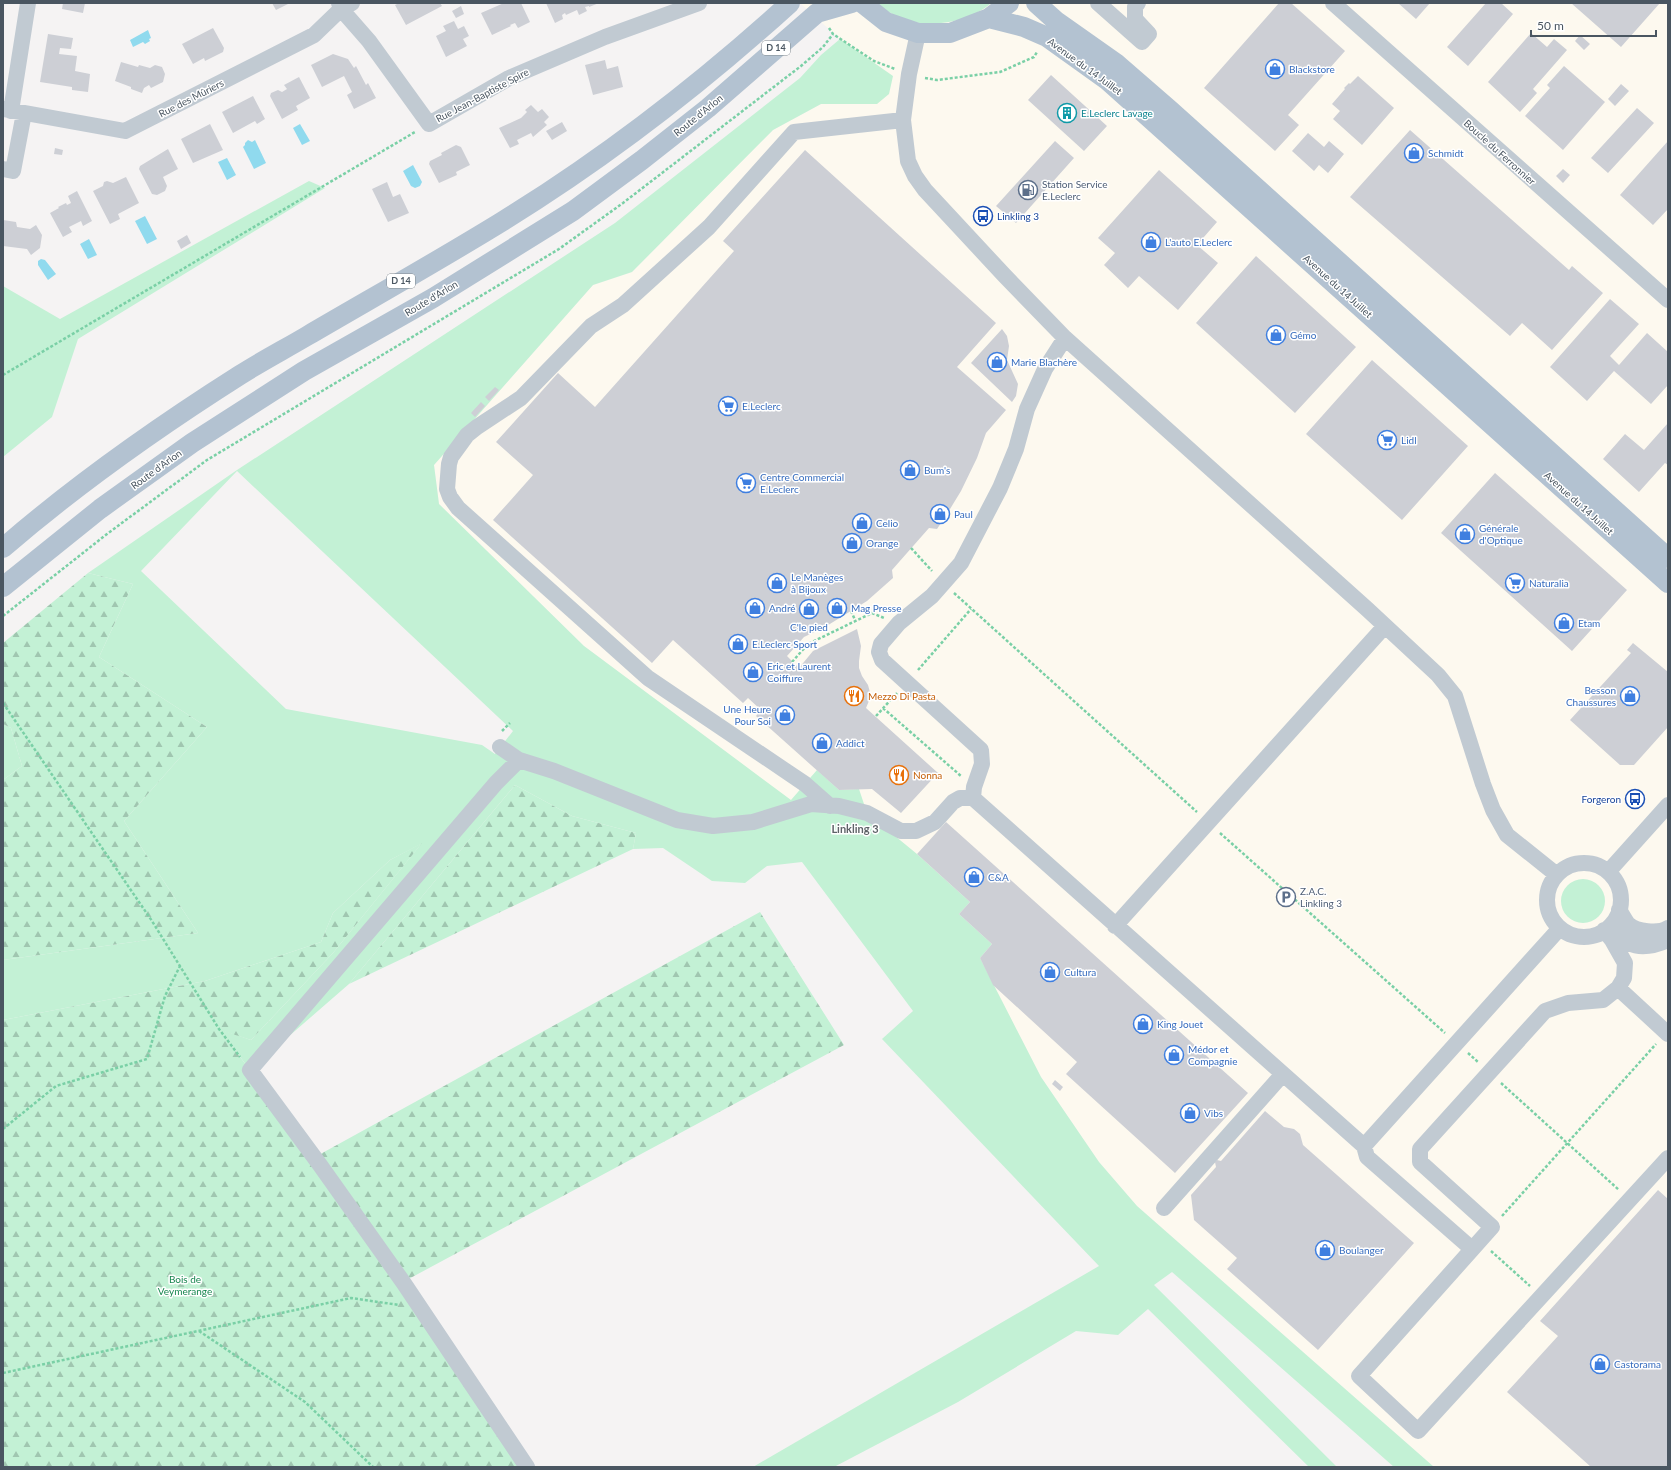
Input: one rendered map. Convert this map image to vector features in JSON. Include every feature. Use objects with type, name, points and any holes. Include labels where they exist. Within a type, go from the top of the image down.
[{"type":"main road","name":"D 14","points":[[3,548],[23,530],[136,444],[242,374],[503,221],[606,153],[735,52],[790,3]]},
{"type":"main road","name":"Route d'Arlon","points":[[3,587],[100,509],[192,443],[304,371],[433,298],[573,211],[642,160],[708,108],[817,13],[852,3]]},
{"type":"main road","points":[[862,3],[886,22],[918,33],[950,33],[989,18],[1009,3]]},
{"type":"main road","name":"Avenue du 14 Juillet","points":[[1036,3],[1056,22],[1117,64],[1170,110],[1668,558]]},
{"type":"main road","name":"Avenue du 14 Juillet","points":[[989,18],[1024,27],[1047,37],[1107,80],[1158,124],[1668,583]]},
{"type":"street","points":[[3,170],[13,171],[13,111],[28,3]]},
{"type":"street","name":"Rue Jean-Baptiste Spire","points":[[344,5],[368,41],[429,124],[510,78],[605,37],[699,3]]},
{"type":"street","points":[[1098,3],[1142,42],[1149,34],[1135,19],[1135,7],[1138,3]]},
{"type":"street","name":"Boucle du Ferronnier","points":[[1333,3],[1668,300]]},
{"type":"street","name":"Rue des Mûriers","points":[[13,111],[125,131],[314,35],[344,5]]},
{"type":"street","points":[[918,33],[909,74],[903,120],[908,161],[915,176],[925,190],[1065,338],[1438,675],[1455,696],[1483,784],[1493,810],[1507,835],[1557,875]]},
{"type":"street","points":[[830,806],[805,784],[648,678],[464,513],[450,497],[447,489],[449,464],[452,457],[467,436],[477,426],[521,398],[591,326],[624,305],[709,227],[794,132],[903,120]]},
{"type":"street","points":[[974,793],[982,764],[981,750],[882,660],[879,652],[881,644],[899,623],[932,596],[961,562],[1000,488],[1016,449],[1027,408],[1045,369],[1065,338]]},
{"type":"street","points":[[1115,926],[1385,626]]},
{"type":"street","points":[[500,747],[519,760],[554,771],[677,820],[713,826],[753,822],[811,804],[867,813],[901,831],[916,831],[935,822],[953,802],[974,793]]},
{"type":"street","points":[[519,760],[496,783],[250,1070],[320,1165],[421,1308],[527,1467]]},
{"type":"street","points":[[974,793],[1115,926],[1364,1146],[1367,1157],[1476,1245]]},
{"type":"street","points":[[1608,872],[1668,804]]},
{"type":"street","points":[[1582,863],[1591,864],[1608,872],[1615,880],[1619,889],[1621,900],[1619,910],[1614,921],[1607,928],[1593,935],[1582,937],[1570,934],[1560,928],[1552,919],[1548,908],[1547,896],[1550,885],[1557,875],[1568,867],[1582,863]]},
{"type":"street","points":[[1619,910],[1629,924],[1638,929],[1664,931],[1668,928]]},
{"type":"street","points":[[1364,1146],[1560,928]]},
{"type":"street","points":[[1607,928],[1634,946],[1654,946],[1668,940]]},
{"type":"street","points":[[1607,928],[1625,962],[1624,978],[1618,988],[1603,1000],[1568,1003],[1546,1011],[1420,1149],[1420,1162],[1492,1227],[1359,1376],[1418,1431],[1668,1158]]},
{"type":"street","points":[[1618,988],[1667,1033]]},
{"type":"street","points":[[1164,1208],[1283,1074]]},
{"type":"path","points":[[3,616],[107,534],[207,460],[559,248],[623,203],[783,80],[823,47],[833,34]]},
{"type":"path","points":[[1000,72],[1034,56],[1047,37]]},
{"type":"path","points":[[3,376],[429,124]]},
{"type":"path","points":[[912,548],[943,584],[1630,1199]]},
{"type":"path","points":[[876,716],[971,609]]},
{"type":"path","points":[[851,611],[855,620]]},
{"type":"path","points":[[792,662],[808,644],[872,613],[899,623]]},
{"type":"path","points":[[3,703],[152,921],[219,1029],[250,1070]]},
{"type":"path","points":[[883,708],[974,793]]},
{"type":"path","points":[[3,1129],[56,1086],[147,1059],[155,1036],[165,996],[180,966]]},
{"type":"path","points":[[1492,1227],[1667,1033]]},
{"type":"path","points":[[1476,1245],[1541,1296]]},
{"type":"path","points":[[3,1373],[351,1298],[421,1308]]},
{"type":"path","points":[[198,1331],[305,1402],[373,1467]]},
{"type":"shaded area","points":[[800,3],[1668,3],[1668,1467],[1434,1467],[1137,1206],[1099,1162],[1041,1077],[993,985],[980,958],[992,944],[959,914],[970,902],[817,770],[791,801],[584,646],[439,504],[434,465],[593,285],[632,272],[773,130],[821,104],[877,104],[840,39]]},
{"type":"green space","points":[[874,3],[991,3],[982,10],[959,20],[933,24],[909,21],[898,17]]},
{"type":"green space","points":[[840,39],[893,76],[889,94],[877,104],[821,104],[773,130],[632,272],[593,285],[434,465],[439,504],[584,646],[791,800],[817,770],[839,790],[859,789],[867,813],[917,854],[970,902],[959,914],[992,944],[980,958],[1041,1077],[1099,1162],[1137,1206],[1434,1467],[1394,1467],[1172,1272],[1154,1285],[1337,1467],[1309,1467],[1148,1309],[1118,1335],[1076,1331],[958,1402],[834,1467],[753,1467],[1099,1266],[882,1039],[913,1011],[802,862],[767,866],[745,883],[712,881],[663,848],[633,849],[636,833],[572,816],[515,785],[349,984],[250,1070],[219,1029],[251,1040],[333,953],[421,844],[390,860],[333,913],[321,942],[205,981],[3,1020],[3,960],[198,933],[124,821],[207,727],[99,657],[133,584],[88,573],[237,470],[615,223],[800,78],[821,55]],"holes":[[[237,471],[513,731],[495,754],[482,745],[286,709],[141,571]]]},
{"type":"green space","points":[[309,181],[325,188],[78,339],[52,417],[3,457],[3,286],[60,319]]},
{"type":"green space","points":[[88,573],[133,584],[99,657],[207,727],[124,821],[198,933],[3,960],[3,780],[22,766],[11,728],[3,724],[3,643]]},
{"type":"green space","points":[[3,724],[11,728],[22,766],[3,780]]},
{"type":"green space","points":[[515,785],[572,816],[636,833],[633,849],[349,984]]},
{"type":"green space","name":"Bois de Veymerange","points":[[422,843],[333,953],[251,1040],[220,1030],[315,1157],[760,912],[844,1045],[403,1282],[527,1467],[3,1467],[3,1020],[205,981],[321,942],[333,913],[390,860]]},
{"type":"green space","points":[[1579,879],[1587,879],[1592,880],[1599,885],[1604,892],[1604,910],[1599,917],[1592,922],[1579,923],[1571,920],[1564,913],[1561,905],[1561,897],[1564,889],[1571,882]]},
{"type":"water","points":[[148,30],[151,38],[149,39],[150,41],[145,44],[143,42],[133,47],[130,40]]},
{"type":"water","points":[[300,124],[310,141],[302,145],[293,128]]},
{"type":"water","points":[[248,140],[252,142],[255,140],[266,163],[254,169],[243,147]]},
{"type":"water","points":[[227,158],[236,175],[227,180],[218,162]]},
{"type":"water","points":[[413,165],[422,182],[420,186],[415,188],[411,186],[403,171]]},
{"type":"water","points":[[145,216],[157,239],[147,244],[135,221]]},
{"type":"water","points":[[89,239],[97,255],[88,259],[80,244]]},
{"type":"water","points":[[41,259],[45,260],[56,274],[48,280],[38,265],[38,261]]},
{"type":"building","points":[[63,3],[85,3],[83,13],[62,9]]},
{"type":"building","points":[[272,3],[290,3],[276,10]]},
{"type":"building","points":[[399,3],[440,3],[442,6],[406,25],[395,5]]},
{"type":"building","points":[[504,3],[521,3],[530,22],[518,28],[515,23],[492,35],[481,13]]},
{"type":"building","points":[[546,3],[599,3],[585,7],[587,11],[579,15],[577,10],[566,15],[565,13],[562,15],[563,19],[555,23]]},
{"type":"building","name":"Blackstore","points":[[1279,3],[1291,3],[1345,51],[1288,115],[1299,125],[1275,151],[1204,88]]},
{"type":"building","points":[[1398,3],[1430,3],[1416,19]]},
{"type":"building","points":[[1486,3],[1501,3],[1513,14],[1468,66],[1447,47]]},
{"type":"building","points":[[1571,3],[1660,3],[1621,47]]},
{"type":"building","points":[[461,6],[464,14],[456,18],[452,11]]},
{"type":"building","points":[[454,21],[458,29],[464,26],[469,36],[463,39],[467,46],[446,57],[436,36],[446,31],[443,26]]},
{"type":"building","points":[[213,28],[224,48],[223,52],[205,61],[204,58],[193,64],[182,44]]},
{"type":"building","points":[[1531,33],[1547,47],[1554,39],[1567,50],[1533,89],[1537,93],[1520,112],[1488,82]]},
{"type":"building","points":[[48,34],[73,38],[71,49],[60,48],[59,54],[77,56],[75,71],[90,74],[88,92],[72,90],[72,87],[40,82]]},
{"type":"building","points":[[1580,35],[1590,44],[1584,50],[1575,41]]},
{"type":"building","points":[[333,54],[348,59],[354,68],[356,66],[366,85],[368,83],[376,98],[354,109],[347,95],[352,92],[344,76],[322,87],[311,65]]},
{"type":"building","points":[[605,60],[607,69],[618,66],[623,87],[593,95],[585,65]]},
{"type":"building","points":[[121,62],[138,67],[139,65],[150,68],[155,65],[162,67],[165,74],[163,82],[151,88],[149,85],[144,88],[142,93],[131,89],[131,87],[115,81]]},
{"type":"building","points":[[1564,66],[1605,102],[1563,150],[1525,116],[1550,88],[1547,85]]},
{"type":"building","name":"E.Leclerc Lavage","points":[[1051,75],[1107,126],[1084,151],[1028,100]]},
{"type":"building","points":[[1358,76],[1394,108],[1362,145],[1333,119],[1340,111],[1332,104],[1345,89],[1344,88]]},
{"type":"building","points":[[299,77],[310,98],[296,106],[298,110],[282,119],[270,96],[271,93],[278,90],[282,92],[287,89],[284,85]]},
{"type":"building","points":[[1621,84],[1629,91],[1615,106],[1608,99]]},
{"type":"building","points":[[253,96],[265,119],[257,124],[255,121],[233,133],[222,112]]},
{"type":"building","points":[[531,105],[538,112],[542,109],[549,117],[544,122],[547,125],[533,137],[531,133],[517,140],[519,144],[510,148],[499,128],[521,118],[527,112],[525,110]]},
{"type":"building","points":[[1637,108],[1654,123],[1608,173],[1591,158]]},
{"type":"building","points":[[562,122],[567,131],[552,140],[546,131]]},
{"type":"building","points":[[210,124],[223,150],[193,163],[181,139]]},
{"type":"building","points":[[1410,130],[1569,270],[1572,266],[1603,293],[1552,350],[1522,323],[1510,336],[1350,197]]},
{"type":"building","points":[[1308,133],[1324,147],[1329,141],[1344,154],[1328,173],[1319,165],[1314,171],[1292,151]]},
{"type":"building","name":"Station Service E.Leclerc","points":[[1055,141],[1074,158],[1016,223],[996,206]]},
{"type":"building","points":[[1668,141],[1668,209],[1653,225],[1620,195]]},
{"type":"building","points":[[456,145],[461,147],[470,165],[456,172],[457,175],[439,183],[429,164],[430,161]]},
{"type":"building","points":[[55,148],[63,150],[62,155],[54,154]]},
{"type":"building","points":[[168,149],[178,169],[163,177],[167,186],[165,191],[157,195],[152,194],[139,169],[140,166]]},
{"type":"building","name":"Centre Commercial E.Leclerc","points":[[805,150],[996,323],[957,367],[1006,410],[986,433],[977,458],[961,491],[947,514],[937,529],[929,528],[892,570],[893,578],[867,601],[825,627],[804,637],[787,656],[799,668],[813,651],[857,629],[861,646],[859,668],[868,685],[871,696],[866,708],[938,773],[901,813],[872,789],[839,790],[756,716],[761,710],[748,698],[743,703],[673,640],[652,663],[493,520],[533,475],[496,442],[558,373],[595,407],[734,251],[723,241]]},
{"type":"building","points":[[1563,169],[1570,175],[1563,183],[1556,176]]},
{"type":"building","name":"L'auto E.Leclerc","points":[[1159,170],[1217,222],[1197,245],[1218,263],[1178,310],[1139,276],[1128,288],[1104,265],[1115,253],[1098,238]]},
{"type":"building","points":[[126,177],[139,203],[118,214],[120,219],[110,224],[93,191],[103,186],[104,182],[107,181],[113,183]]},
{"type":"building","points":[[387,182],[393,197],[400,194],[409,213],[388,222],[372,189]]},
{"type":"building","points":[[77,191],[92,221],[83,226],[81,221],[69,227],[72,232],[63,237],[50,213],[66,203],[67,205],[71,203],[68,196]]},
{"type":"building","points":[[3,220],[16,222],[17,227],[30,229],[36,225],[42,235],[40,248],[31,255],[27,249],[3,246]]},
{"type":"building","points":[[187,235],[191,243],[181,249],[177,241]]},
{"type":"building","name":"Gémo","points":[[1256,256],[1356,347],[1295,413],[1196,323]]},
{"type":"building","points":[[1610,299],[1639,324],[1610,356],[1619,365],[1647,333],[1668,352],[1668,385],[1651,404],[1614,371],[1587,401],[1550,367]]},
{"type":"building","points":[[1002,329],[1007,336],[1009,346],[1007,360],[1018,384],[1016,396],[1012,402],[971,363]]},
{"type":"building","name":"Lidl","points":[[1372,360],[1468,446],[1402,520],[1306,434]]},
{"type":"building","points":[[495,387],[499,390],[489,401],[485,397]]},
{"type":"building","points":[[481,402],[485,406],[475,417],[471,413]]},
{"type":"building","points":[[1668,423],[1668,465],[1665,463],[1639,492],[1603,459],[1625,434],[1644,450]]},
{"type":"building","points":[[1495,473],[1627,590],[1572,651],[1441,533]]},
{"type":"building","name":"Besson Chaussures","points":[[1633,643],[1668,672],[1668,727],[1634,765],[1620,765],[1570,720],[1631,653],[1627,650]]},
{"type":"building","points":[[946,822],[1248,1093],[1175,1173],[1066,1074],[1077,1062],[993,985],[980,958],[992,944],[959,914],[970,902],[917,854]]},
{"type":"building","points":[[1055,1080],[1063,1087],[1060,1091],[1052,1084]]},
{"type":"building","name":"Boulanger","points":[[1265,1111],[1284,1127],[1294,1129],[1300,1134],[1303,1145],[1414,1243],[1318,1350],[1227,1269],[1237,1258],[1194,1220],[1191,1195],[1216,1167],[1215,1162],[1217,1160],[1221,1161]]},
{"type":"building","name":"Castorama","points":[[1658,1190],[1668,1199],[1668,1467],[1591,1467],[1507,1392],[1558,1336],[1540,1321]]},
{"type":"place","name":"Blackstore","points":[[1275,69]]},
{"type":"place","name":"E.Leclerc Lavage","points":[[1067,113]]},
{"type":"place","name":"Schmidt","points":[[1414,153]]},
{"type":"place","name":"Station Service E.Leclerc","points":[[1028,190]]},
{"type":"place","name":"Linkling 3","points":[[983,216]]},
{"type":"place","name":"L'auto E.Leclerc","points":[[1151,242]]},
{"type":"place","name":"Gémo","points":[[1276,335]]},
{"type":"place","name":"Marie Blachère","points":[[997,362]]},
{"type":"place","name":"E.Leclerc","points":[[728,406]]},
{"type":"place","name":"Lidl","points":[[1387,440]]},
{"type":"place","name":"Bum's","points":[[910,470]]},
{"type":"place","name":"Centre Commercial E.Leclerc","points":[[746,483]]},
{"type":"place","name":"Paul","points":[[940,514]]},
{"type":"place","name":"Celio","points":[[862,523]]},
{"type":"place","name":"Générale d'Optique","points":[[1465,534]]},
{"type":"place","name":"Orange","points":[[852,543]]},
{"type":"place","name":"Le Manèges à Bijoux","points":[[777,583]]},
{"type":"place","name":"Naturalia","points":[[1515,583]]},
{"type":"place","name":"André","points":[[755,608]]},
{"type":"place","name":"Mag Presse","points":[[837,608]]},
{"type":"place","name":"C'le pied","points":[[809,609]]},
{"type":"place","name":"Etam","points":[[1564,623]]},
{"type":"place","name":"E.Leclerc Sport","points":[[738,644]]},
{"type":"place","name":"Eric et Laurent Coiffure","points":[[753,672]]},
{"type":"place","name":"Mezzo Di Pasta","points":[[854,696]]},
{"type":"place","name":"Besson Chaussures","points":[[1630,696]]},
{"type":"place","name":"Une Heure Pour Soi","points":[[785,715]]},
{"type":"place","name":"Addict","points":[[822,743]]},
{"type":"place","name":"Nonna","points":[[899,775]]},
{"type":"place","name":"Forgeron","points":[[1635,799]]},
{"type":"place","name":"C&A","points":[[974,877]]},
{"type":"place","name":"Z.A.C. Linkling 3","points":[[1286,897]]},
{"type":"place","name":"Cultura","points":[[1050,972]]},
{"type":"place","name":"King Jouet","points":[[1143,1024]]},
{"type":"place","name":"Médor et Compagnie","points":[[1174,1055]]},
{"type":"place","name":"Vibs","points":[[1190,1113]]},
{"type":"place","name":"Boulanger","points":[[1325,1250]]},
{"type":"place","name":"Castorama","points":[[1600,1364]]},
{"type":"district","name":"Linkling 3","points":[[855,829]]}]
